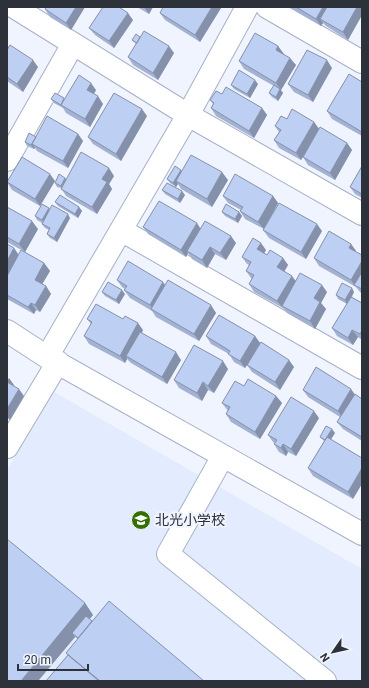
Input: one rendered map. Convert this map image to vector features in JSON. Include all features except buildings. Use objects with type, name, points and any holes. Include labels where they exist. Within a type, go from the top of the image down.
[{"type":"street","points":[[14,7],[188,115],[362,214]]},
{"type":"street","points":[[7,447],[121,230],[188,115],[247,7]]},
{"type":"street","points":[[267,7],[362,62]]},
{"type":"street","points":[[7,159],[74,44]]},
{"type":"street","points":[[121,230],[362,368]]},
{"type":"street","points":[[7,332],[52,360],[223,456],[361,530]]},
{"type":"street","points":[[223,456],[168,554],[325,681]]},
{"type":"shaded area","name":"北光小学校","points":[[54,392],[362,569],[362,677],[360,681],[7,681],[7,470]]},
{"type":"place","name":"北光小学校","points":[[141,520]]}]
